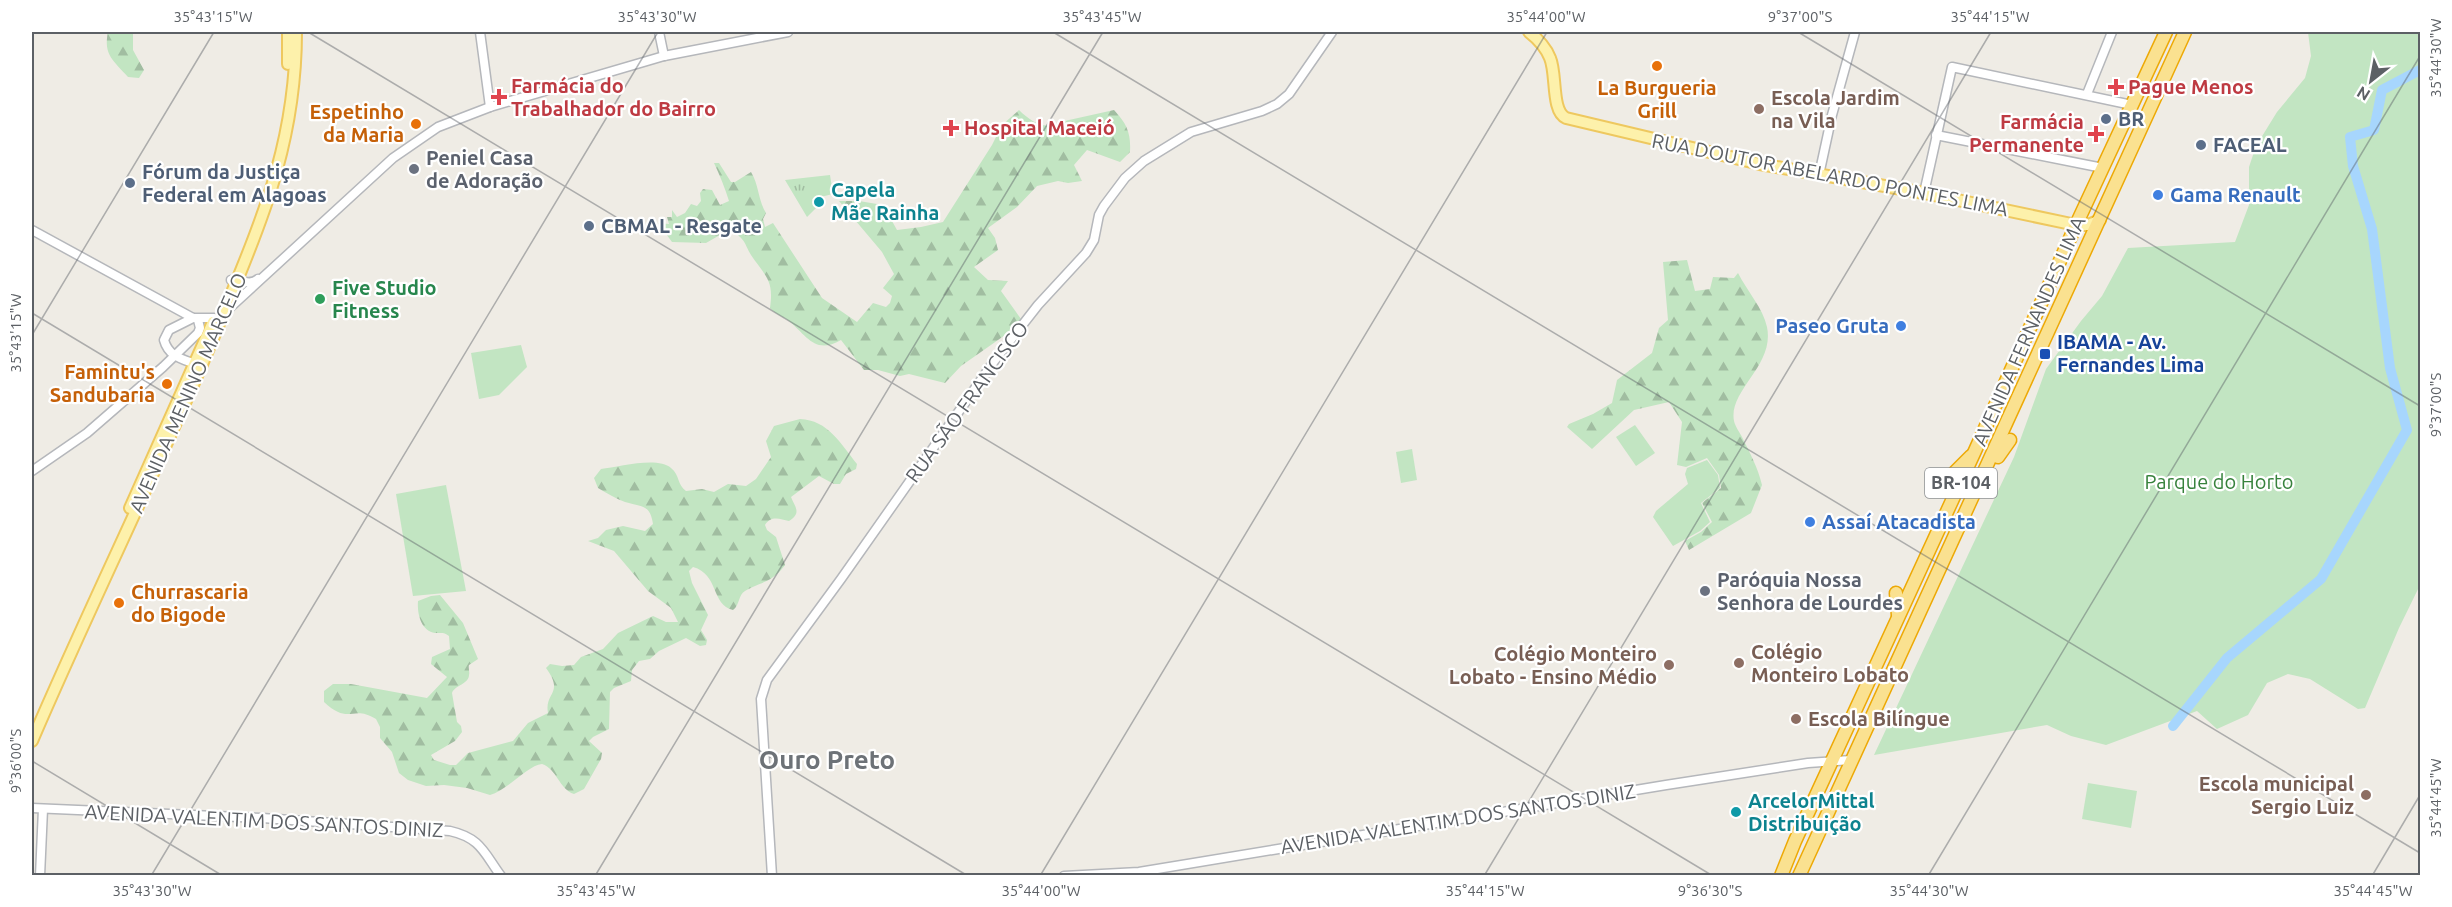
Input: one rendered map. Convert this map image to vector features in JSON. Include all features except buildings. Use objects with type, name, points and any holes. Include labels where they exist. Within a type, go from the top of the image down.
[{"type":"highway","name":"AVENIDA FERNANDES LIMA","points":[[1833,761],[2166,32]]},
{"type":"highway","name":"AVENIDA FERNANDES LIMA","points":[[1851,760],[2185,32]]},
{"type":"highway","points":[[2056,270],[2072,280]]},
{"type":"highway","points":[[2022,319],[2026,338]]},
{"type":"highway","points":[[1982,477],[2010,440]]},
{"type":"highway","points":[[1949,478],[1974,453]]},
{"type":"highway","points":[[1896,592],[1898,618]]},
{"type":"highway","points":[[1916,642],[1917,614]]},
{"type":"highway","points":[[1870,652],[1885,645]]},
{"type":"highway","points":[[1837,725],[1843,740],[1850,748],[1858,746]]},
{"type":"highway","name":"BR-104","points":[[1798,876],[1851,760]]},
{"type":"highway","name":"BR-104","points":[[1781,876],[1833,761]]},
{"type":"highway","points":[[1806,796],[1809,813]]},
{"type":"main road","name":"AVENIDA MENINO MARCELO","points":[[234,280],[274,161],[286,91],[288,32]]},
{"type":"main road","name":"AVENIDA MENINO MARCELO","points":[[32,741],[263,216],[281,160],[293,98],[296,32]]},
{"type":"main road","name":"RUA DOUTOR ABELARDO PONTES LIMA","points":[[1529,32],[1542,44],[1551,59],[1557,101],[1562,116],[1653,140],[2076,225],[2088,225],[2100,220]]},
{"type":"main road","name":"AVENIDA MENINO MARCELO","points":[[32,726],[198,365]]},
{"type":"street","points":[[480,32],[490,107]]},
{"type":"street","points":[[659,32],[663,56]]},
{"type":"street","points":[[234,280],[255,282],[405,148],[438,127],[490,107],[663,56],[788,32]]},
{"type":"street","name":"RUA SÃO FRANCISCO","points":[[772,876],[761,699],[766,680],[841,579],[995,360],[1038,305],[1086,253],[1094,240],[1099,215],[1118,186],[1144,161],[1191,132],[1262,111],[1277,104],[1289,94],[1332,32]]},
{"type":"street","points":[[1819,175],[1832,115],[1855,32]]},
{"type":"street","points":[[2087,94],[2112,32]]},
{"type":"street","points":[[1924,193],[1952,67],[2132,105]]},
{"type":"street","points":[[1936,135],[2103,168]]},
{"type":"street","points":[[198,365],[174,357],[167,350],[165,336],[169,330],[196,319],[219,316],[328,217]]},
{"type":"street","points":[[32,230],[196,319],[200,328],[198,333],[174,357],[87,433],[32,471]]},
{"type":"street","name":"AVENIDA VALENTIM DOS SANTOS DINIZ","points":[[1064,876],[1139,872],[1666,785],[1851,760]]},
{"type":"street","name":"AVENIDA VALENTIM DOS SANTOS DINIZ","points":[[32,808],[262,818],[450,831],[464,834],[477,842],[501,876]]},
{"type":"street","points":[[40,876],[43,809]]},
{"type":"green space","points":[[108,32],[133,32],[133,50],[144,70],[139,78],[128,77],[114,62],[108,52]]},
{"type":"green space","name":"Parque do Horto","points":[[2308,32],[2420,32],[2420,585],[2365,708],[2358,709],[2310,679],[2288,674],[2267,683],[2248,715],[2217,729],[2197,711],[2106,745],[2071,736],[2047,725],[1874,755],[2014,457],[2046,369],[2102,296],[2128,248],[2235,242],[2249,205],[2249,167],[2256,146],[2277,112],[2305,78],[2311,56]]},
{"type":"green space","points":[[1019,110],[1033,121],[1055,126],[1068,120],[1114,110],[1127,129],[1130,152],[1120,162],[1087,150],[1074,165],[1082,181],[1068,183],[1058,181],[1037,186],[1017,207],[988,228],[995,238],[998,250],[974,267],[988,280],[1008,281],[1001,291],[1021,319],[1008,333],[961,366],[945,383],[909,374],[900,376],[878,370],[864,370],[841,340],[824,345],[812,342],[789,321],[770,308],[771,291],[768,279],[740,237],[733,232],[720,235],[706,243],[672,242],[658,223],[669,224],[667,217],[672,217],[672,210],[677,217],[685,213],[691,204],[697,206],[701,201],[700,193],[703,189],[712,190],[720,205],[729,201],[714,163],[719,163],[731,182],[751,172],[766,213],[763,219],[765,227],[773,223],[822,298],[857,322],[873,303],[886,307],[890,303],[892,296],[883,288],[894,274],[882,252],[839,201],[859,201],[883,205],[897,230],[943,222],[992,145],[1002,125]]},
{"type":"green space","points":[[830,175],[833,194],[812,199],[817,207],[807,217],[785,180]]},
{"type":"green space","points":[[1687,260],[1695,291],[1710,289],[1713,277],[1734,278],[1738,273],[1762,313],[1767,327],[1768,341],[1764,354],[1734,410],[1734,421],[1754,461],[1762,485],[1751,513],[1689,550],[1685,541],[1701,532],[1712,522],[1702,503],[1721,488],[1719,475],[1707,458],[1686,467],[1677,465],[1682,422],[1669,402],[1634,410],[1592,449],[1567,427],[1612,403],[1617,380],[1652,353],[1659,328],[1668,320],[1663,262]]},
{"type":"green space","points":[[521,345],[527,367],[499,395],[479,399],[471,353]]},
{"type":"green space","points":[[800,419],[810,420],[833,434],[857,464],[856,469],[846,474],[840,484],[834,484],[819,476],[791,497],[796,510],[793,518],[789,521],[776,518],[767,522],[765,525],[767,530],[776,537],[785,565],[770,579],[743,593],[733,610],[721,602],[707,576],[693,567],[689,571],[692,583],[708,615],[701,630],[707,640],[706,645],[700,646],[686,638],[659,651],[650,659],[639,661],[632,670],[631,681],[610,692],[609,729],[589,741],[602,753],[601,759],[584,789],[574,794],[542,764],[536,765],[490,795],[467,788],[444,785],[426,786],[408,780],[399,773],[392,752],[380,738],[380,727],[376,719],[361,713],[340,713],[324,702],[324,691],[333,684],[351,684],[427,698],[447,677],[431,664],[432,657],[450,649],[449,636],[426,629],[419,616],[418,601],[440,595],[463,623],[478,659],[469,665],[467,680],[452,693],[457,722],[462,732],[455,741],[431,755],[434,760],[456,765],[468,753],[513,741],[528,723],[548,713],[549,701],[554,688],[554,683],[546,668],[550,664],[574,665],[581,657],[603,649],[618,633],[653,616],[666,622],[678,622],[671,608],[648,591],[614,551],[588,541],[598,538],[606,530],[623,526],[645,531],[653,524],[650,513],[644,507],[622,501],[598,488],[594,478],[601,469],[638,463],[657,463],[671,468],[686,491],[702,489],[714,492],[728,484],[746,486],[756,479],[771,457],[766,441],[774,426]]},
{"type":"green space","points":[[1635,425],[1655,453],[1636,466],[1616,437]]},
{"type":"green space","points":[[1412,449],[1417,480],[1401,483],[1396,452]]},
{"type":"green space","points":[[1707,460],[1718,475],[1720,488],[1701,503],[1710,522],[1700,531],[1673,546],[1653,517],[1656,511],[1688,484],[1685,474],[1687,468]]},
{"type":"green space","points":[[446,485],[466,591],[413,596],[396,494]]},
{"type":"green space","points":[[2088,783],[2137,791],[2131,828],[2082,819]]},
{"type":"waterway","points":[[2173,726],[2227,658],[2321,579],[2407,430],[2390,368],[2372,229],[2353,166],[2350,137],[2374,130],[2382,90],[2420,70]]},
{"type":"place","name":"La Burgueria Grill","points":[[1657,66]]},
{"type":"place","name":"Pague Menos","points":[[2116,87]]},
{"type":"place","name":"Farmácia do Trabalhador do Bairro","points":[[499,97]]},
{"type":"place","name":"Escola Jardim na Vila","points":[[1759,109]]},
{"type":"place","name":"BR","points":[[2106,119]]},
{"type":"place","name":"Espetinho da Maria","points":[[416,124]]},
{"type":"place","name":"Hospital Maceió","points":[[951,128]]},
{"type":"place","name":"Farmácia Permanente","points":[[2096,134]]},
{"type":"place","name":"FACEAL","points":[[2201,145]]},
{"type":"place","name":"Peniel Casa de Adoração","points":[[414,169]]},
{"type":"place","name":"Fórum da Justiça Federal em Alagoas","points":[[130,183]]},
{"type":"place","name":"Gama Renault","points":[[2158,195]]},
{"type":"place","name":"Capela Mãe Rainha","points":[[819,202]]},
{"type":"place","name":"CBMAL - Resgate","points":[[589,226]]},
{"type":"place","name":"Five Studio Fitness","points":[[320,299]]},
{"type":"place","name":"Paseo Gruta","points":[[1901,326]]},
{"type":"place","name":"IBAMA - Av. Fernandes Lima","points":[[2045,354]]},
{"type":"place","name":"Famintu's Sandubaria","points":[[167,384]]},
{"type":"place","name":"Assaí Atacadista","points":[[1810,522]]},
{"type":"place","name":"Paróquia Nossa Senhora de Lourdes","points":[[1705,591]]},
{"type":"place","name":"Churrascaria do Bigode","points":[[119,603]]},
{"type":"place","name":"Colégio Monteiro Lobato","points":[[1739,663]]},
{"type":"place","name":"Colégio Monteiro Lobato - Ensino Médio","points":[[1669,665]]},
{"type":"place","name":"Escola Bilíngue","points":[[1796,719]]},
{"type":"place","name":"Escola municipal Sergio Luiz","points":[[2366,795]]},
{"type":"place","name":"ArcelorMittal Distribuição","points":[[1736,812]]},
{"type":"district","name":"Ouro Preto","points":[[827,760]]}]
